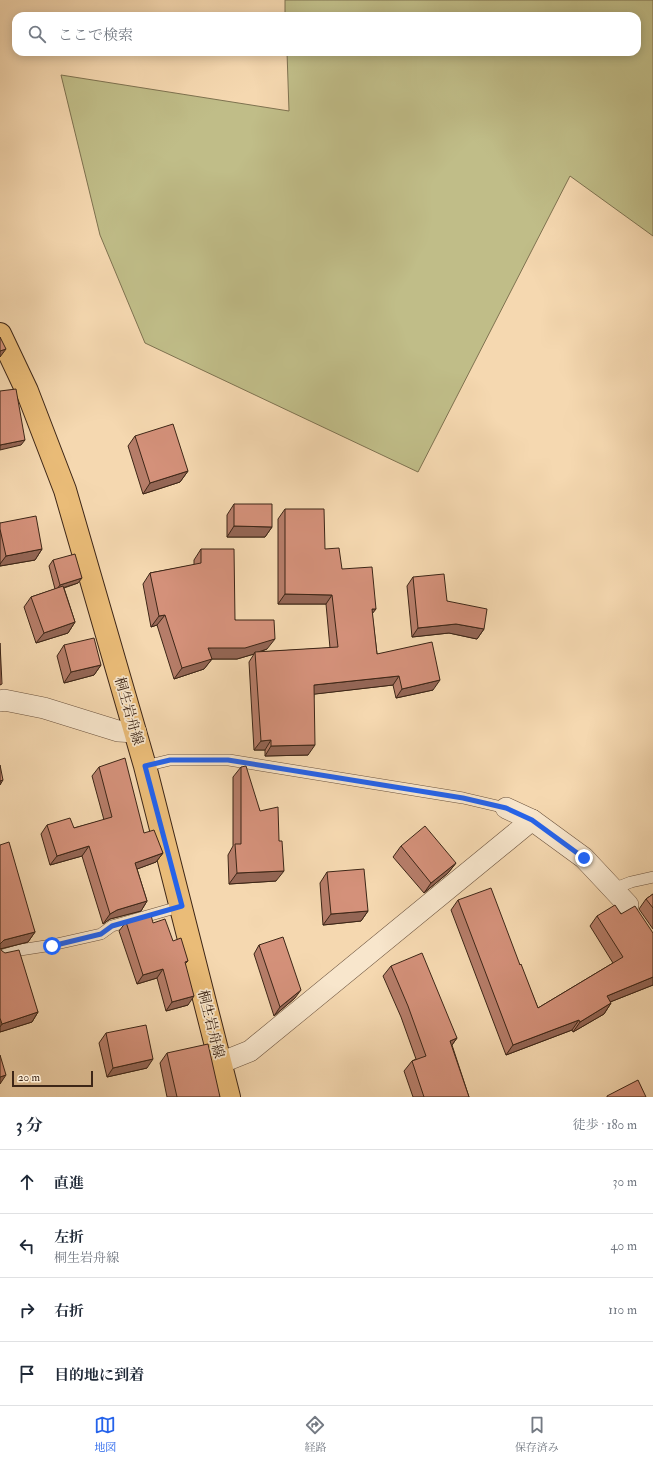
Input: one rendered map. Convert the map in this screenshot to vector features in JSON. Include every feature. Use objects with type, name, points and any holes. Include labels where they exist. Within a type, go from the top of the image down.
[{"type":"main road","name":"桐生岩舟線","points":[[0,334],[27,391],[65,490],[136,732],[182,906],[229,1097]]},
{"type":"street","points":[[0,701],[4,700],[44,708],[118,731],[136,732]]},
{"type":"street","points":[[506,808],[532,820],[584,858],[630,908]]},
{"type":"street","points":[[220,1063],[250,1051],[532,820]]},
{"type":"lane","points":[[145,766],[170,760],[228,760],[463,798],[506,808]]},
{"type":"lane","points":[[613,889],[631,882],[653,878]]},
{"type":"lane","points":[[0,956],[20,950],[52,946],[101,934],[112,926],[182,906]]},
{"type":"shaded area","points":[[285,0],[653,0],[653,236],[570,176],[418,472],[145,343],[100,235],[61,75],[289,111],[287,56],[641,56],[641,12],[285,12]]},
{"type":"building","points":[[0,337],[6,349],[0,351]]},
{"type":"building","points":[[16,389],[25,440],[0,445],[0,391]]},
{"type":"building","points":[[173,424],[188,471],[150,483],[135,436]]},
{"type":"building","points":[[234,504],[272,504],[272,527],[234,526]]},
{"type":"building","points":[[285,509],[324,509],[325,549],[339,548],[342,569],[372,567],[376,609],[372,609],[377,654],[432,642],[440,680],[402,689],[399,676],[314,685],[315,745],[271,746],[271,740],[261,741],[255,652],[338,647],[332,595],[285,594]]},
{"type":"building","points":[[36,516],[42,549],[6,556],[0,523]]},
{"type":"building","points":[[201,549],[234,549],[235,620],[274,620],[275,639],[245,648],[208,648],[212,659],[182,668],[165,615],[159,616],[150,573],[201,563]]},
{"type":"building","points":[[75,554],[82,578],[60,585],[53,560]]},
{"type":"building","points":[[444,574],[447,601],[487,609],[484,629],[456,624],[418,628],[413,577]]},
{"type":"building","points":[[63,586],[75,622],[44,633],[31,597]]},
{"type":"building","points":[[94,638],[101,665],[71,672],[64,645]]},
{"type":"building","points":[[0,643],[2,684],[0,685]]},
{"type":"building","points":[[125,758],[144,833],[154,830],[163,853],[135,863],[147,901],[117,910],[110,914],[89,846],[57,856],[47,825],[70,818],[74,828],[112,817],[99,767]]},
{"type":"building","points":[[0,765],[3,780],[0,781]]},
{"type":"building","points":[[246,766],[260,811],[278,807],[279,841],[282,841],[284,871],[237,873],[235,844],[241,844],[241,767]]},
{"type":"building","points":[[425,826],[456,863],[431,883],[401,846]]},
{"type":"building","points":[[9,842],[35,932],[4,940],[0,944],[0,845]]},
{"type":"building","points":[[364,869],[368,911],[331,914],[327,872]]},
{"type":"building","points":[[491,888],[538,1008],[623,957],[597,916],[615,905],[621,914],[635,906],[653,933],[653,977],[607,996],[611,1003],[580,1022],[579,1020],[513,1045],[458,900]]},
{"type":"building","points":[[653,894],[653,908],[646,899]]},
{"type":"building","points":[[151,915],[153,923],[165,919],[173,941],[181,938],[188,961],[185,962],[194,996],[172,1002],[163,969],[143,975],[126,922]]},
{"type":"building","points":[[283,937],[301,990],[280,1007],[259,945]]},
{"type":"building","points":[[0,948],[5,953],[19,950],[38,1012],[2,1024],[0,1018]]},
{"type":"building","points":[[422,953],[457,1038],[450,1041],[469,1097],[424,1097],[412,1061],[426,1056],[408,1006],[391,966]]},
{"type":"building","points":[[146,1025],[153,1059],[113,1068],[106,1033]]},
{"type":"building","points":[[208,1044],[220,1097],[177,1097],[167,1053]]},
{"type":"building","points":[[0,1055],[6,1075],[0,1077]]},
{"type":"building","points":[[638,1080],[646,1097],[607,1097],[607,1096]]},
{"type":"route","points":[[52,946],[101,934],[112,926],[182,906],[145,766],[170,760],[228,760],[463,798],[506,808],[532,820],[584,858]]}]
